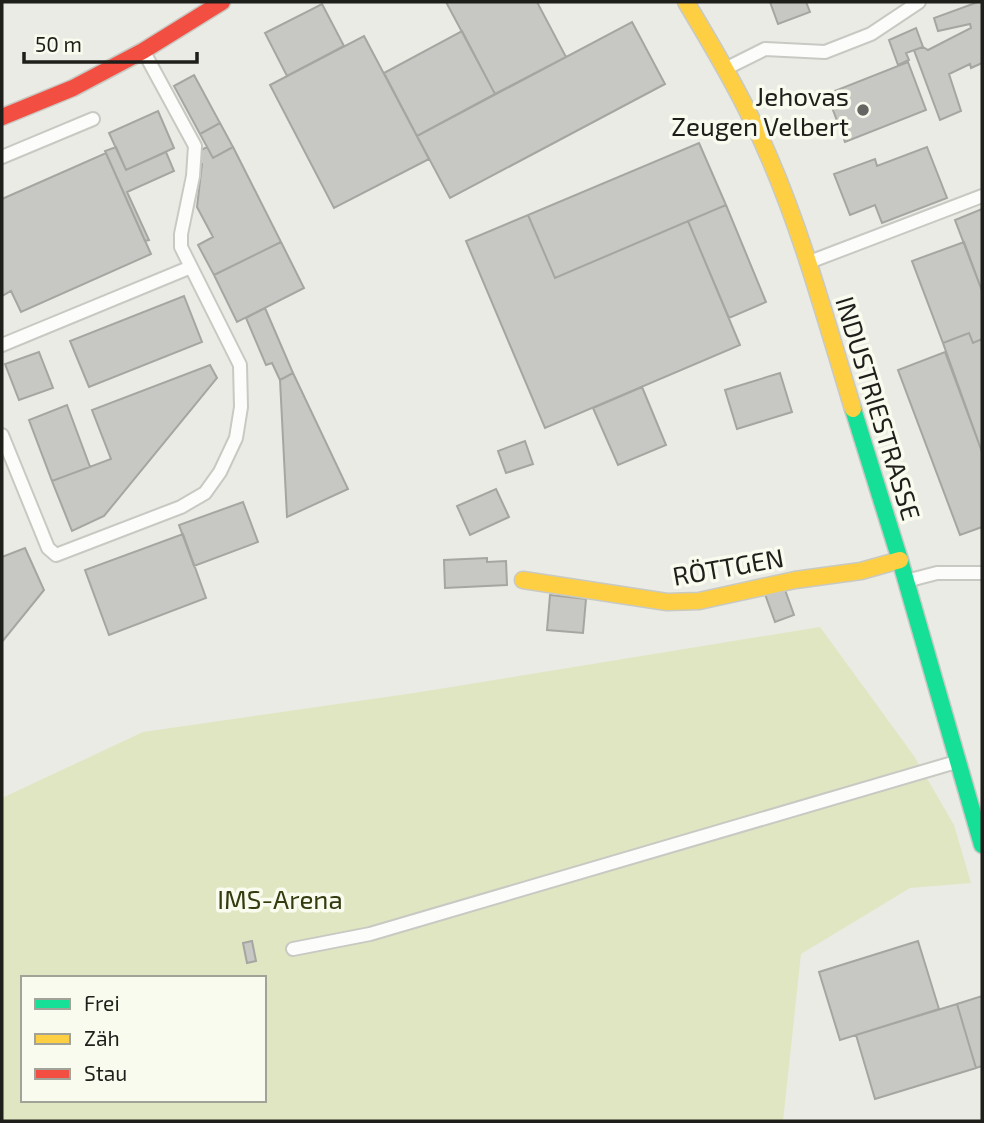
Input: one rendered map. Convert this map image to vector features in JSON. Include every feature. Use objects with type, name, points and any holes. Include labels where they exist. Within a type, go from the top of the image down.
[{"type":"street","points":[[2,117],[73,88],[143,51],[222,2]]},
{"type":"street","name":"INDUSTRIESTRASSE","points":[[686,2],[726,69],[769,156],[808,262],[900,560],[982,845]]},
{"type":"street","name":"RÖTTGEN","points":[[523,580],[667,602],[699,601],[795,580],[861,571],[900,560]]},
{"type":"lane","points":[[726,69],[765,49],[825,52],[871,34],[919,2]]},
{"type":"lane","points":[[2,435],[48,548],[57,555],[181,507],[205,493],[220,472],[236,439],[241,407],[240,365],[181,247],[181,234],[193,177],[195,146],[143,51]]},
{"type":"lane","points":[[2,157],[93,119]]},
{"type":"lane","points":[[808,262],[982,195]]},
{"type":"lane","points":[[2,345],[191,267]]},
{"type":"lane","points":[[906,581],[937,573],[982,573]]},
{"type":"lane","points":[[293,949],[370,934],[959,761]]},
{"type":"green space","name":"IMS-Arena","points":[[820,627],[914,756],[954,825],[971,883],[910,888],[801,954],[783,1121],[2,1121],[2,798],[143,732],[414,693]]},
{"type":"building","points":[[446,2],[537,2],[566,57],[495,94]]},
{"type":"building","points":[[770,2],[806,2],[810,12],[778,24]]},
{"type":"building","points":[[982,2],[982,63],[971,68],[970,64],[949,74],[961,111],[940,120],[914,50],[923,47],[928,50],[971,28],[970,24],[938,31],[934,18]]},
{"type":"building","points":[[322,4],[344,46],[287,76],[265,33]]},
{"type":"building","points":[[632,22],[665,84],[450,198],[417,136]]},
{"type":"building","points":[[916,28],[923,47],[906,53],[909,60],[898,65],[889,40]]},
{"type":"building","points":[[462,31],[495,94],[417,136],[384,73]]},
{"type":"building","points":[[364,36],[429,159],[334,208],[270,85]]},
{"type":"building","points":[[908,62],[926,110],[845,142],[827,94]]},
{"type":"building","points":[[194,75],[220,123],[200,134],[174,86]]},
{"type":"building","points":[[158,111],[174,148],[126,170],[109,133]]},
{"type":"building","points":[[220,123],[233,147],[213,158],[200,134]]},
{"type":"building","points":[[699,143],[726,205],[555,278],[528,215]]},
{"type":"building","points":[[116,147],[126,170],[166,152],[174,171],[127,192],[149,240],[145,241],[105,151]]},
{"type":"building","points":[[207,147],[213,158],[233,147],[281,242],[214,275],[198,245],[213,237],[197,207],[202,164],[197,163],[199,151]]},
{"type":"building","points":[[927,147],[947,198],[882,223],[875,205],[850,215],[834,174],[875,159],[877,166]]},
{"type":"building","points":[[106,153],[151,254],[21,312],[11,291],[2,296],[2,199]]},
{"type":"building","points":[[726,205],[766,302],[729,318],[688,221]]},
{"type":"building","points":[[982,209],[982,291],[955,220]]},
{"type":"building","points":[[528,215],[555,278],[688,221],[740,345],[545,428],[466,241]]},
{"type":"building","points":[[281,242],[304,288],[237,322],[214,275]]},
{"type":"building","points":[[964,242],[982,291],[982,339],[973,343],[969,333],[943,343],[912,261]]},
{"type":"building","points":[[184,296],[202,342],[89,387],[70,341]]},
{"type":"building","points":[[265,308],[293,373],[280,380],[272,363],[266,365],[246,318]]},
{"type":"building","points":[[969,333],[973,343],[982,339],[982,452],[943,343]]},
{"type":"building","points":[[39,352],[53,388],[19,400],[5,364]]},
{"type":"building","points":[[945,352],[982,452],[982,527],[960,535],[898,370]]},
{"type":"building","points":[[210,365],[217,378],[104,516],[72,531],[52,481],[111,459],[92,410]]},
{"type":"building","points":[[293,373],[348,489],[287,517],[280,380]]},
{"type":"building","points":[[780,373],[792,412],[737,429],[725,390]]},
{"type":"building","points":[[642,387],[666,445],[618,465],[593,408]]},
{"type":"building","points":[[67,405],[90,467],[52,481],[29,420]]},
{"type":"building","points":[[525,441],[533,464],[506,473],[498,451]]},
{"type":"building","points":[[496,489],[509,517],[470,535],[457,506]]},
{"type":"building","points":[[243,502],[258,542],[194,566],[179,525]]},
{"type":"building","points":[[183,534],[206,598],[109,635],[85,570]]},
{"type":"building","points":[[25,548],[44,590],[2,642],[2,557]]},
{"type":"building","points":[[487,558],[487,562],[506,561],[507,585],[445,588],[444,560]]},
{"type":"building","points":[[784,587],[794,615],[775,622],[765,594]]},
{"type":"building","points":[[550,595],[586,599],[583,633],[547,630]]},
{"type":"building","points":[[252,941],[256,961],[247,963],[243,943]]},
{"type":"building","points":[[918,941],[939,1009],[840,1040],[819,972]]},
{"type":"building","points":[[982,996],[982,1066],[976,1068],[957,1004]]},
{"type":"building","points":[[957,1004],[976,1068],[875,1099],[856,1035]]},
{"type":"traffic: fast","points":[[853,409],[900,560],[982,845]]},
{"type":"traffic: slow","points":[[686,2],[741,97],[782,188],[853,409]]},
{"type":"traffic: slow","points":[[523,580],[667,602],[699,601],[795,580],[861,571],[900,560]]},
{"type":"traffic: jam","points":[[2,117],[73,88],[143,51],[222,2]]},
{"type":"place","name":"Jehovas Zeugen Velbert","points":[[863,110]]}]
